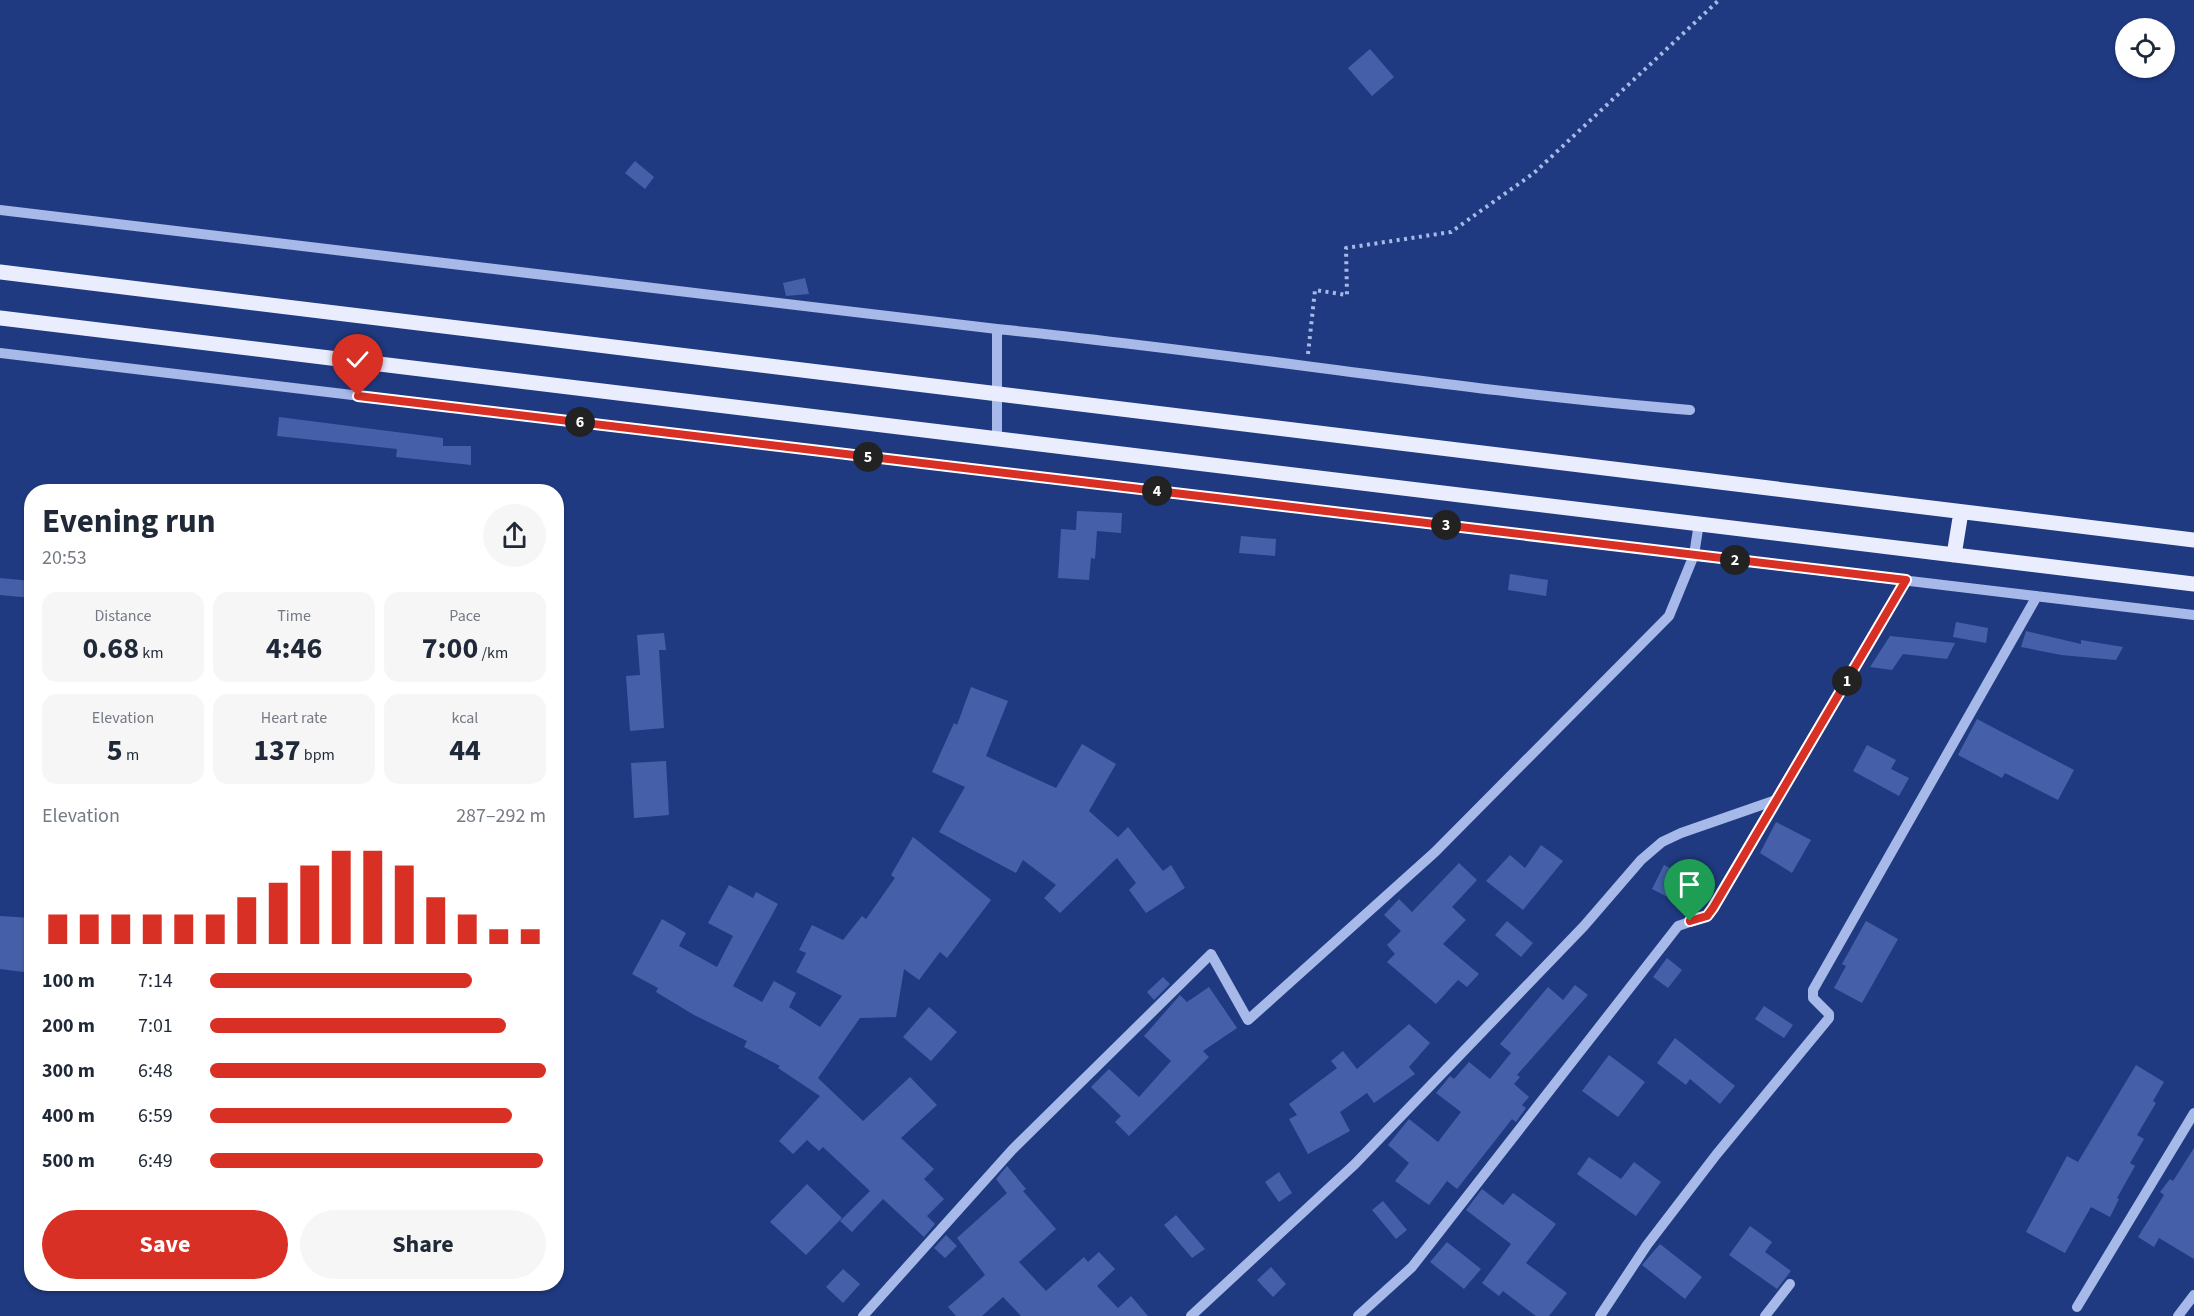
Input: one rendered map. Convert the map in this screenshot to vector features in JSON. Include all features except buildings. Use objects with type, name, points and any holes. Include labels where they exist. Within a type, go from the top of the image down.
[{"type":"main road","points":[[0,272],[2194,540]]},
{"type":"main road","points":[[0,318],[2194,584]]},
{"type":"main road","points":[[1954,555],[1961,512]]},
{"type":"street","points":[[0,210],[997,329],[1149,344],[1595,402],[1690,410]]},
{"type":"street","points":[[997,329],[997,439]]},
{"type":"street","points":[[0,353],[2194,615]]},
{"type":"street","points":[[863,1316],[1012,1150],[1211,954],[1248,1020],[1436,852],[1669,616],[1694,555],[1699,523]]},
{"type":"street","points":[[1358,1316],[1412,1267],[1678,926],[1707,916],[1906,580]]},
{"type":"street","points":[[1600,1316],[1661,1227],[1829,1018],[1829,1014],[1814,998],[1812,990],[2037,596]]},
{"type":"street","points":[[1191,1316],[1355,1164],[1584,926],[1641,860],[1662,842],[1681,833],[1776,800]]},
{"type":"street","points":[[2077,1307],[2194,1113]]},
{"type":"street","points":[[1765,1316],[1790,1284]]},
{"type":"street","points":[[2178,1316],[2194,1295]]},
{"type":"path","points":[[1306,366],[1315,290],[1347,295],[1346,248],[1451,232],[1534,173],[1719,0]]},
{"type":"route","points":[[358,396],[1906,580],[1713,908],[1707,916],[1700,920],[1690,921]]}]
